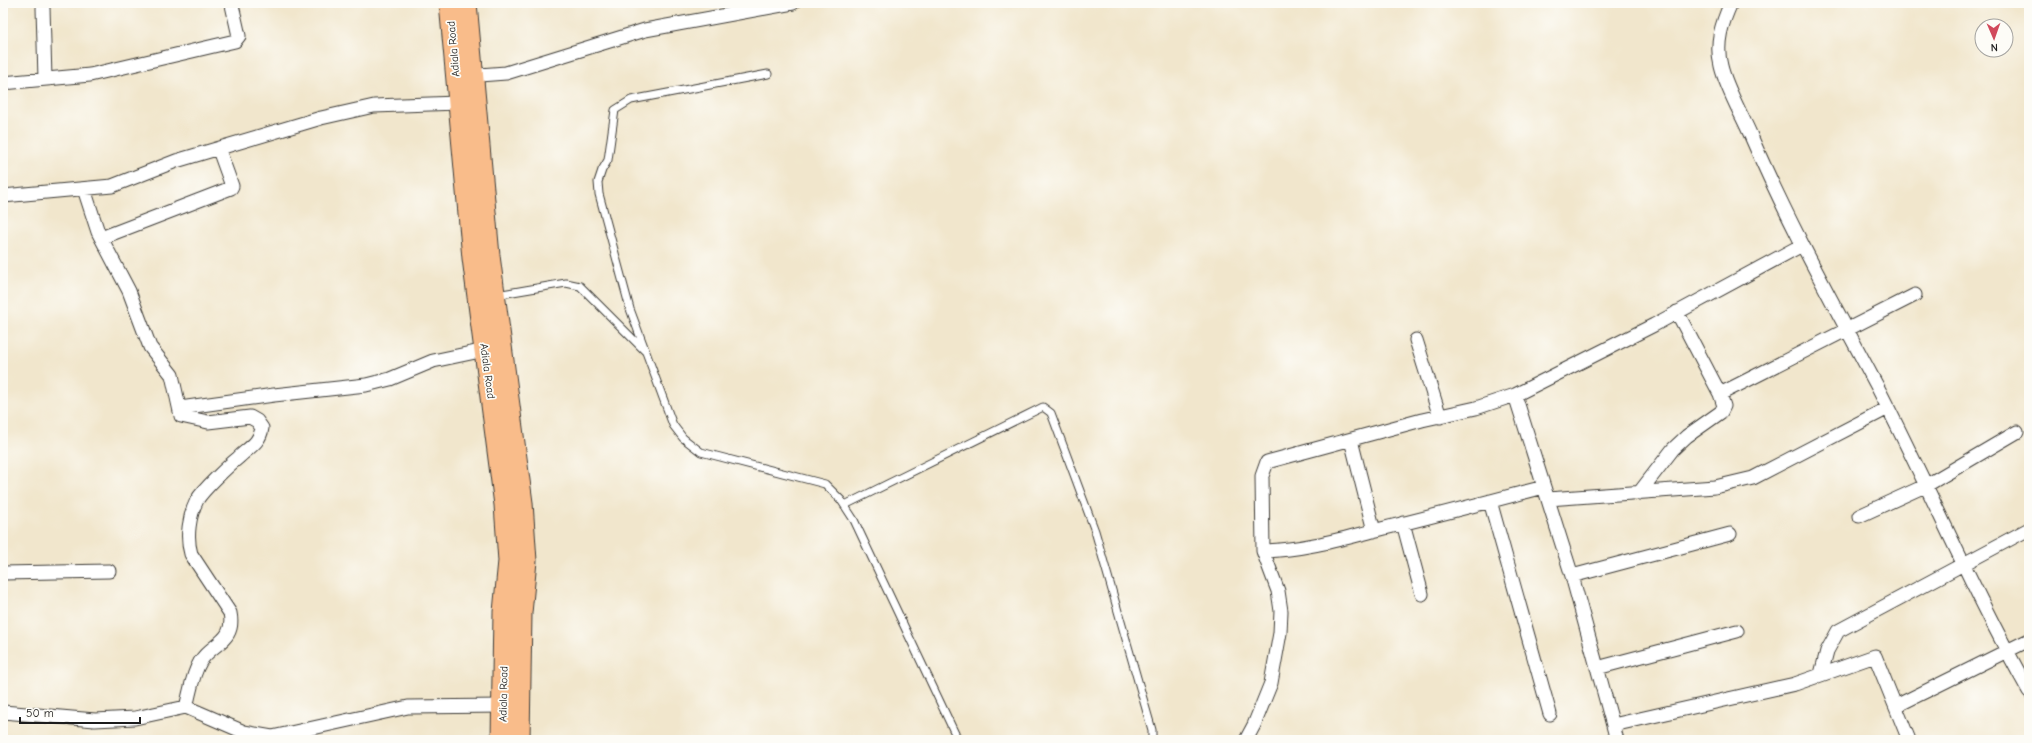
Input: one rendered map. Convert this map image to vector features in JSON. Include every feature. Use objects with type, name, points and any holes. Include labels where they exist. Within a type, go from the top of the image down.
[{"type":"main road","name":"Adiala Road","points":[[450,3],[464,76],[495,295],[520,488],[526,561],[521,613],[519,740]]},
{"type":"main road","name":"Adiala Road","points":[[466,3],[464,76],[458,103],[473,258],[505,505],[509,561],[504,612],[502,740]]},
{"type":"street","points":[[3,83],[90,75],[235,41],[239,36],[232,5],[234,3]]},
{"type":"street","points":[[464,76],[506,73],[645,30],[793,3]]},
{"type":"street","points":[[1731,3],[1720,31],[1718,41],[1720,65],[1758,154],[1802,245],[1927,485],[2006,651],[2029,691]]},
{"type":"street","points":[[43,8],[45,79]]},
{"type":"street","points":[[3,196],[112,186],[176,161],[219,150],[321,118],[374,106],[458,103]]},
{"type":"street","points":[[101,238],[231,188],[232,186],[219,150]]},
{"type":"street","points":[[84,188],[101,238],[129,291],[150,347],[172,375],[181,416],[184,418],[208,422],[250,417],[257,421],[262,428],[261,435],[255,443],[238,457],[198,499],[193,510],[188,545],[190,554],[230,613],[232,620],[231,626],[225,638],[199,663],[186,706]]},
{"type":"street","points":[[1246,740],[1254,725],[1271,683],[1280,633],[1282,611],[1278,591],[1263,551],[1262,476],[1267,462],[1440,416],[1476,408],[1515,395],[1802,245]]},
{"type":"street","points":[[1720,394],[1915,295]]},
{"type":"street","points":[[1639,492],[1665,459],[1687,436],[1721,412],[1724,406],[1720,394],[1676,312]]},
{"type":"street","points":[[1416,340],[1440,416]]},
{"type":"street","points":[[180,408],[274,395],[366,385],[390,379],[433,361],[485,350]]},
{"type":"street","points":[[1515,395],[1572,576],[1617,740]]},
{"type":"street","points":[[1263,551],[1281,551],[1307,546],[1374,531],[1490,501],[1546,493],[1639,492],[1715,487],[1753,478],[1888,408]]},
{"type":"street","points":[[1859,516],[1927,485],[2017,432]]},
{"type":"street","points":[[1351,440],[1374,531]]},
{"type":"street","points":[[1490,501],[1550,714]]},
{"type":"street","points":[[1403,523],[1422,594]]},
{"type":"street","points":[[1821,674],[1827,651],[1838,631],[1965,565],[2029,529]]},
{"type":"street","points":[[1572,576],[1730,534]]},
{"type":"street","points":[[3,573],[109,571]]},
{"type":"street","points":[[1597,668],[1737,630]]},
{"type":"street","points":[[1896,706],[2029,640]]},
{"type":"street","points":[[1613,725],[1795,684],[1875,656],[1909,740]]},
{"type":"street","points":[[3,712],[95,720],[135,718],[186,706],[244,732],[272,737],[408,707],[503,706]]},
{"type":"lane","points":[[768,74],[631,100],[615,110],[608,160],[602,170],[598,182],[599,194],[630,309],[673,425],[683,438],[701,452],[825,484],[845,505],[854,520],[958,740]]},
{"type":"lane","points":[[495,295],[566,283],[580,286],[646,353]]},
{"type":"lane","points":[[845,505],[1043,407],[1051,413],[1095,531],[1152,730],[1152,740]]}]
